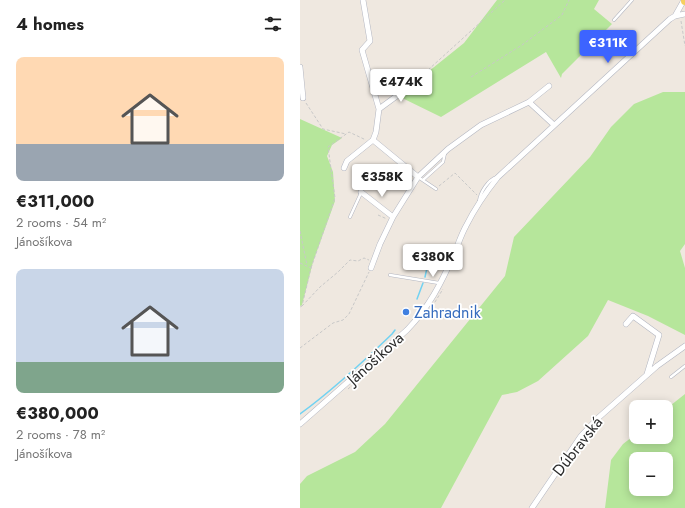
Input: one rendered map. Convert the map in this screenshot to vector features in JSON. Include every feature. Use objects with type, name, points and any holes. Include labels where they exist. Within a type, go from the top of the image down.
[{"type":"street","points":[[344,168],[347,161],[373,140],[376,132],[379,109],[362,50],[370,41],[362,0]]},
{"type":"street","points":[[675,16],[685,0]]},
{"type":"street","points":[[675,16],[685,14]]},
{"type":"street","name":"Jánošíkova","points":[[300,424],[407,330],[419,317],[443,283],[465,227],[478,204],[498,176],[675,16]]},
{"type":"street","points":[[300,67],[303,98]]},
{"type":"street","points":[[379,109],[413,84]]},
{"type":"street","points":[[371,268],[392,216],[418,177],[445,152],[481,125],[529,102],[549,86]]},
{"type":"street","points":[[529,102],[554,125]]},
{"type":"street","points":[[373,140],[418,177]]},
{"type":"street","points":[[361,192],[392,216]]},
{"type":"street","points":[[626,324],[633,316],[659,336],[647,374]]},
{"type":"street","name":"Dúbravská","points":[[532,508],[581,436],[598,418],[647,374],[685,346]]},
{"type":"lane","points":[[614,20],[632,0]]},
{"type":"lane","points":[[424,180],[443,162],[445,152]]},
{"type":"lane","points":[[418,177],[436,189]]},
{"type":"lane","points":[[350,217],[361,192]]},
{"type":"lane","points":[[390,275],[443,283]]},
{"type":"lane","points":[[671,377],[685,366]]},
{"type":"path","points":[[413,84],[505,0]]},
{"type":"path","points":[[471,77],[522,45],[562,15],[569,0]]},
{"type":"path","points":[[682,22],[685,46]]},
{"type":"path","points":[[303,98],[323,129],[347,134],[349,132],[369,141],[373,140]]},
{"type":"path","points":[[301,307],[311,268],[335,198],[328,147],[347,134]]},
{"type":"path","points":[[436,189],[455,173],[477,196],[480,192]]},
{"type":"path","points":[[378,215],[388,220],[392,216]]},
{"type":"path","points":[[300,231],[307,265]]},
{"type":"path","points":[[301,307],[320,286],[338,272],[350,260],[358,261],[364,258],[374,261]]},
{"type":"path","points":[[300,263],[311,268]]},
{"type":"path","points":[[300,348],[333,323],[343,320],[349,314],[371,268]]},
{"type":"path","points":[[424,318],[434,304],[443,283]]},
{"type":"path","points":[[346,391],[384,357]]},
{"type":"green space","points":[[497,0],[599,0],[594,9],[612,24],[562,74],[561,78],[546,52],[441,117],[398,96],[464,43]]},
{"type":"green space","points":[[663,92],[685,92],[685,244],[680,251],[685,268],[685,335],[648,316],[608,300],[588,336],[538,381],[517,392],[502,395],[441,508],[300,508],[300,484],[307,476],[355,452],[385,424],[505,276],[514,237],[590,157],[611,127],[634,104]]},
{"type":"green space","points":[[300,119],[342,138],[332,145],[327,156],[333,172],[335,201],[313,262],[302,305],[300,306]]},
{"type":"green space","points":[[685,394],[685,508],[605,508],[611,460],[623,444],[629,439],[629,444],[673,444],[673,403]]},
{"type":"waterway","points":[[425,277],[430,254]]},
{"type":"waterway","points":[[417,299],[423,283]]},
{"type":"waterway","points":[[300,414],[348,376],[395,330]]},
{"type":"place","name":"Zahradnik","points":[[406,312]]}]
